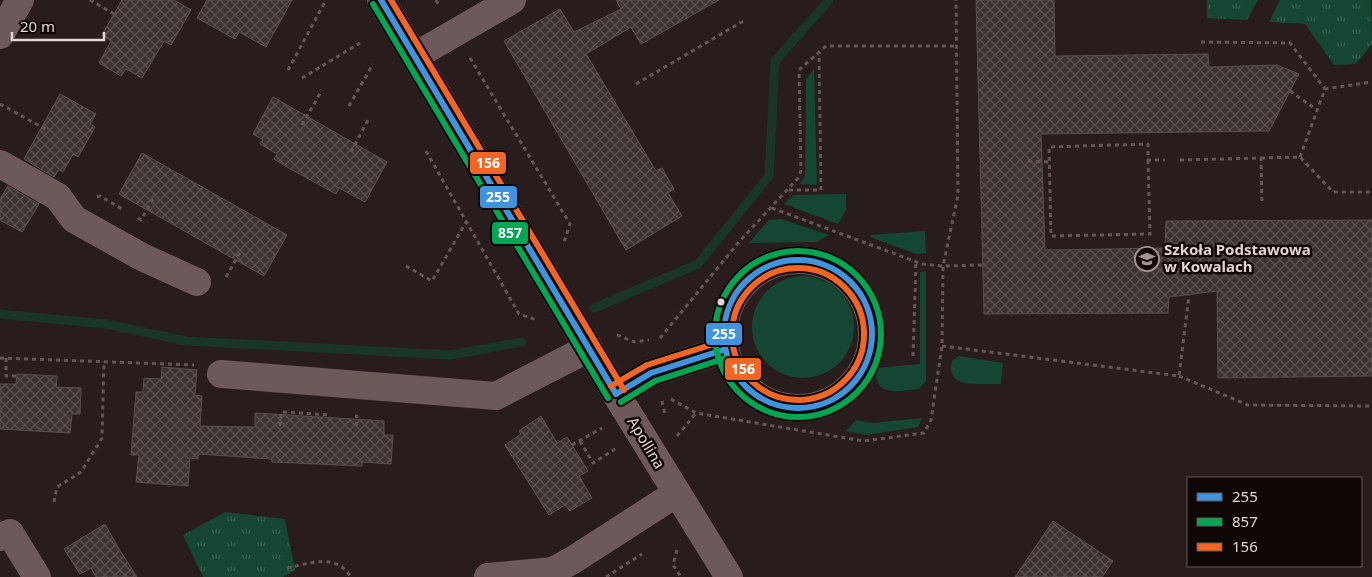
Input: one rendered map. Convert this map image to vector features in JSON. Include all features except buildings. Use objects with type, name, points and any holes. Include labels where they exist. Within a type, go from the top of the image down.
[{"type":"street","points":[[0,35],[20,0]]},
{"type":"street","name":"Apollina","points":[[380,0],[599,340],[616,394],[729,577]]},
{"type":"street","points":[[415,56],[512,0]]},
{"type":"street","points":[[0,164],[58,197],[74,219],[142,257],[197,282]]},
{"type":"street","points":[[790,258],[833,266],[860,291],[873,325],[869,360],[848,390],[814,408],[774,406],[766,401],[741,385],[723,350],[725,310],[750,274],[790,258]]},
{"type":"street","points":[[221,374],[496,396],[599,340]]},
{"type":"street","points":[[616,394],[651,373],[723,350]]},
{"type":"street","points":[[488,577],[553,570],[677,493]]},
{"type":"street","points":[[0,537],[10,533],[37,577]]},
{"type":"path","points":[[90,0],[114,14]]},
{"type":"path","points":[[288,70],[326,0]]},
{"type":"path","points":[[436,0],[570,224],[561,251]]},
{"type":"path","points":[[635,342],[661,393],[696,413],[864,440],[924,433],[932,420],[942,346],[943,266],[958,195],[956,0]]},
{"type":"path","points":[[636,84],[745,20]]},
{"type":"path","points":[[1201,42],[1290,43],[1325,89]]},
{"type":"path","points":[[302,78],[360,43]]},
{"type":"path","points":[[599,340],[635,342],[659,339],[739,242],[789,190],[801,170],[799,70],[826,46],[956,46]]},
{"type":"path","points":[[789,190],[821,190],[819,52]]},
{"type":"path","points":[[349,106],[373,64]]},
{"type":"path","points":[[1325,89],[1372,82]]},
{"type":"path","points":[[1300,157],[1325,89]]},
{"type":"path","points":[[302,125],[322,90]]},
{"type":"path","points":[[1290,91],[1317,110]]},
{"type":"path","points":[[0,104],[49,132]]},
{"type":"path","points":[[351,152],[369,118]]},
{"type":"path","points":[[1148,144],[1148,160],[1150,234],[1051,236],[1049,147],[1148,144]]},
{"type":"path","points":[[1180,160],[1300,157],[1333,192],[1372,192]]},
{"type":"path","points":[[1261,158],[1262,205]]},
{"type":"path","points":[[1148,160],[1165,160]]},
{"type":"path","points":[[1028,161],[1050,162]]},
{"type":"path","points":[[772,208],[916,262],[943,266],[983,265]]},
{"type":"path","points":[[406,266],[432,281],[466,221]]},
{"type":"path","points":[[912,356],[916,262]]},
{"type":"path","points":[[1179,376],[1188,295]]},
{"type":"path","points":[[942,346],[1179,376],[1248,405],[1372,406]]},
{"type":"path","points":[[0,358],[199,365],[221,374]]},
{"type":"path","points":[[6,358],[6,376],[17,376]]},
{"type":"path","points":[[54,502],[57,487],[81,472],[102,438],[104,361]]},
{"type":"path","points":[[280,426],[281,412],[338,416]]},
{"type":"path","points":[[676,438],[696,413]]},
{"type":"path","points":[[348,416],[357,416],[356,430]]},
{"type":"path","points":[[572,445],[604,426]]},
{"type":"path","points":[[580,441],[593,463],[617,448]]},
{"type":"path","points":[[287,568],[315,561],[334,562],[346,569],[351,577]]},
{"type":"green space","points":[[1207,0],[1258,0],[1247,20],[1207,18]]},
{"type":"green space","points":[[1280,0],[1371,0],[1372,44],[1356,64],[1334,65],[1305,24],[1269,22]]},
{"type":"green space","points":[[814,69],[817,185],[800,184],[805,176],[806,79]]},
{"type":"green space","points":[[846,194],[846,210],[838,224],[784,204],[793,195]]},
{"type":"green space","points":[[781,219],[829,235],[817,242],[749,243],[769,220]]},
{"type":"green space","points":[[925,231],[926,253],[916,254],[870,237],[871,235]]},
{"type":"green space","points":[[926,271],[926,381],[919,389],[889,391],[879,384],[875,368],[920,364],[920,272]]},
{"type":"green space","points":[[803,276],[823,280],[839,291],[850,307],[854,327],[850,347],[839,363],[823,374],[803,378],[783,374],[767,363],[756,347],[752,327],[756,307],[767,291],[783,280]]},
{"type":"green space","points":[[959,356],[1003,363],[1001,384],[975,384],[959,381],[954,377],[951,370],[952,361]]},
{"type":"green space","points":[[922,418],[918,427],[866,435],[846,431],[856,420],[872,423]]},
{"type":"green space","points":[[225,512],[285,519],[295,570],[283,577],[203,577],[183,535]]},
{"type":"waterway","points":[[594,308],[698,264],[769,176],[775,61],[829,0]]},
{"type":"waterway","points":[[0,314],[106,324],[186,341],[450,355],[522,342]]},
{"type":"transit line","name":"255","points":[[381,0],[616,394]]},
{"type":"transit line","name":"156","points":[[391,0],[624,390]]},
{"type":"transit line","name":"857","points":[[373,4],[608,398]]},
{"type":"transit line","name":"857","points":[[806,251],[830,257],[857,275],[875,302],[881,334],[875,366],[857,393],[844,403],[822,414],[790,417],[766,411],[745,398],[734,387],[718,358],[715,326],[721,302],[734,281],[745,270],[774,254],[806,251]]},
{"type":"transit line","name":"255","points":[[798,260],[813,261],[826,265],[851,281],[867,306],[871,319],[872,334],[871,349],[867,362],[851,387],[826,403],[813,407],[798,408],[783,407],[770,403],[745,387],[729,362],[725,349],[724,334],[725,319],[729,306],[745,281],[770,265],[783,261],[798,260]]},
{"type":"transit line","name":"156","points":[[798,268],[823,273],[834,279],[844,288],[853,298],[859,309],[864,334],[859,359],[853,370],[844,380],[834,389],[823,395],[798,400],[773,395],[762,389],[752,380],[743,370],[737,359],[732,334],[737,309],[743,298],[752,288],[762,279],[773,273],[798,268]]},
{"type":"transit line","name":"156","points":[[611,386],[647,365],[720,342]]},
{"type":"transit line","name":"255","points":[[616,394],[651,373],[723,350]]},
{"type":"transit line","name":"857","points":[[621,402],[655,381],[726,358]]},
{"type":"place","name":"Szkoła Podstawowa w Kowalach","points":[[1147,259]]}]
